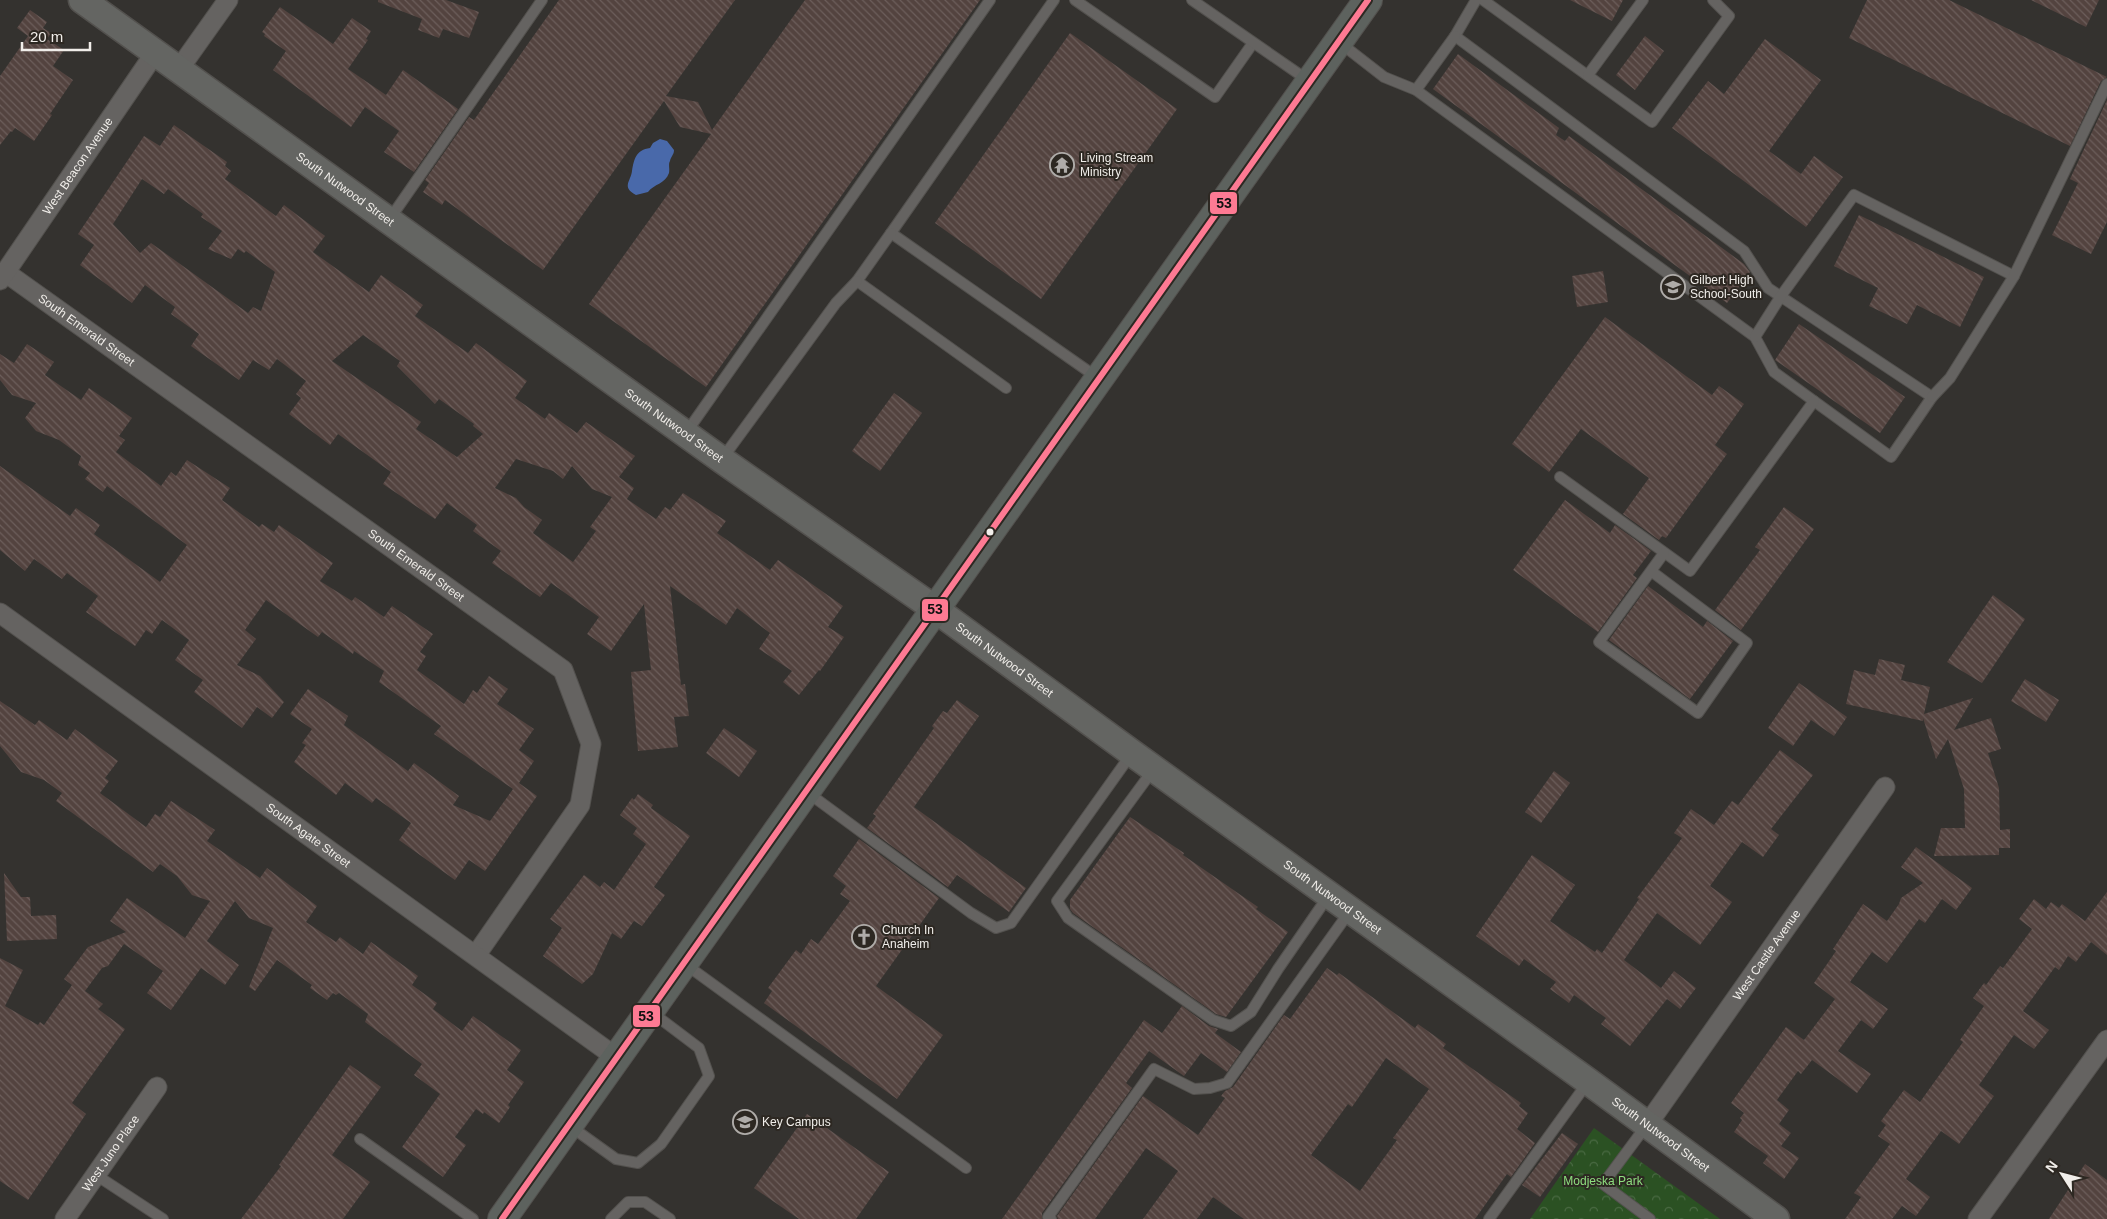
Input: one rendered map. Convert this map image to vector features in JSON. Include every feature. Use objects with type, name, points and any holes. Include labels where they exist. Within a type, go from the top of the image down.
[{"type":"main road","points":[[502,1219],[1368,0]]},
{"type":"street","name":"South Nutwood Street","points":[[82,0],[685,434],[935,610],[1776,1219]]},
{"type":"street","points":[[179,69],[228,0]]},
{"type":"street","name":"West Beacon Avenue","points":[[2,276],[155,52]]},
{"type":"street","name":"South Emerald Street","points":[[2,276],[563,670],[591,744],[580,805],[476,955]]},
{"type":"street","name":"South Agate Street","points":[[0,613],[617,1058]]},
{"type":"street","name":"West Castle Avenue","points":[[1647,1125],[1885,787]]},
{"type":"street","points":[[1978,1219],[2107,1040]]},
{"type":"street","name":"West Juno Place","points":[[66,1219],[157,1087]]},
{"type":"lane","points":[[388,221],[542,0]]},
{"type":"lane","points":[[685,434],[990,0]]},
{"type":"lane","points":[[722,460],[836,303],[857,281],[1054,0]]},
{"type":"lane","points":[[1076,0],[1215,97],[1254,42]]},
{"type":"lane","points":[[1192,0],[1310,81]]},
{"type":"lane","points":[[1416,90],[1455,36],[1476,0]]},
{"type":"lane","points":[[1484,0],[1652,122],[1729,16],[1712,0]]},
{"type":"lane","points":[[1588,76],[1643,0]]},
{"type":"lane","points":[[1455,36],[1744,251],[1768,288],[1932,397]]},
{"type":"lane","points":[[1338,41],[1384,77],[1416,90],[1755,337],[1774,372],[1891,457],[1932,397],[1950,378],[2014,276],[2107,84]]},
{"type":"lane","points":[[1755,337],[1781,296],[1854,195],[2014,276]]},
{"type":"lane","points":[[891,233],[1099,378]]},
{"type":"lane","points":[[857,281],[1006,388]]},
{"type":"lane","points":[[1560,476],[1690,571],[1814,401]]},
{"type":"lane","points":[[1651,571],[1747,643],[1698,712],[1599,642],[1664,553]]},
{"type":"lane","points":[[806,791],[971,913],[996,928],[1011,923],[1132,753]]},
{"type":"lane","points":[[1154,769],[1057,901],[1068,918],[1213,1020],[1231,1026],[1251,1012],[1329,895]]},
{"type":"lane","points":[[1051,1219],[1048,1217],[1154,1069],[1194,1089],[1210,1088],[1227,1082],[1350,910]]},
{"type":"lane","points":[[684,963],[966,1168]]},
{"type":"lane","points":[[569,1125],[616,1159],[638,1163],[661,1144],[709,1076],[699,1048],[650,1011]]},
{"type":"lane","points":[[1489,1219],[1589,1082]]},
{"type":"lane","points":[[1647,1125],[1603,1184],[1650,1219]]},
{"type":"lane","points":[[360,1140],[473,1219]]},
{"type":"lane","points":[[96,1175],[163,1219]]},
{"type":"lane","points":[[611,1219],[628,1202],[645,1202],[670,1219]]},
{"type":"green space","name":"Modjeska Park","points":[[1594,1128],[1720,1219],[1530,1219]]},
{"type":"water","points":[[660,139],[667,141],[674,150],[669,162],[669,173],[662,182],[648,192],[636,195],[628,187],[635,159],[639,153],[650,148],[653,143]]},
{"type":"building","points":[[378,0],[446,0],[479,12],[469,38],[443,29],[439,38],[418,30],[422,19],[378,2]]},
{"type":"building","points":[[559,0],[735,0],[666,96],[698,102],[712,130],[805,0],[980,0],[706,387],[589,304],[711,134],[680,127],[664,101],[543,270],[445,200],[442,205],[423,192],[429,183],[425,180],[469,117],[474,120]]},
{"type":"building","points":[[1570,0],[1623,0],[1612,21]]},
{"type":"building","points":[[1867,0],[1949,0],[2107,77],[2101,81],[2070,146],[1849,38]]},
{"type":"building","points":[[2031,0],[2099,0],[2086,27]]},
{"type":"building","points":[[280,7],[333,44],[352,18],[371,31],[366,39],[368,40],[348,69],[386,95],[403,70],[458,109],[414,172],[384,152],[399,131],[365,107],[351,127],[273,70],[286,51],[264,36],[265,34],[262,32]]},
{"type":"building","points":[[30,10],[47,22],[43,28],[51,33],[47,39],[64,50],[53,66],[73,80],[34,141],[15,128],[0,145],[0,76],[28,36],[17,28]]},
{"type":"building","points":[[1070,33],[1177,109],[1041,299],[935,223]]},
{"type":"building","points":[[1645,36],[1664,51],[1635,90],[1616,75]]},
{"type":"building","points":[[1765,39],[1821,80],[1769,151],[1801,174],[1814,156],[1843,177],[1806,227],[1672,128],[1708,81],[1724,94]]},
{"type":"building","points":[[1458,54],[1559,128],[1556,135],[1565,141],[1569,136],[1744,264],[1750,272],[1727,303],[1433,89]]},
{"type":"building","points":[[2107,100],[2107,222],[2091,254],[2052,235],[2078,183],[2070,179]]},
{"type":"building","points":[[174,125],[227,162],[225,166],[231,171],[225,179],[276,216],[284,205],[325,236],[313,252],[369,292],[381,275],[423,305],[415,316],[468,353],[476,343],[527,381],[515,398],[545,419],[549,413],[577,433],[586,422],[635,456],[619,477],[634,488],[627,499],[656,519],[665,507],[670,510],[683,493],[726,521],[717,533],[770,570],[778,560],[843,606],[828,627],[844,637],[820,671],[799,695],[783,682],[792,671],[759,649],[770,633],[737,608],[726,625],[670,586],[681,685],[685,684],[689,716],[674,717],[678,747],[638,751],[631,672],[651,670],[644,604],[611,651],[587,634],[599,617],[551,583],[540,597],[492,563],[501,551],[473,531],[477,525],[447,503],[435,519],[383,484],[391,472],[338,434],[330,445],[289,414],[301,398],[296,394],[306,381],[277,359],[269,370],[253,360],[239,380],[191,346],[199,334],[171,314],[175,307],[145,285],[132,303],[80,265],[94,245],[78,234],[144,136],[160,146]],"holes":[[[142,179],[164,194],[168,189],[203,214],[201,217],[222,231],[208,249],[231,259],[238,249],[244,253],[246,251],[275,272],[261,311],[253,307],[248,313],[151,243],[140,253],[113,224]],[[363,335],[400,361],[397,366],[435,404],[439,399],[474,424],[473,426],[483,434],[457,457],[416,429],[421,422],[332,361]],[[516,459],[553,471],[563,479],[572,466],[592,489],[612,497],[590,527],[596,531],[573,562],[533,533],[542,520],[524,507],[516,498],[495,488]]]},
{"type":"building","points":[[1859,215],[1984,277],[1960,327],[1917,305],[1907,324],[1869,306],[1878,288],[1834,266]]},
{"type":"building","points":[[1603,271],[1608,302],[1577,307],[1572,276]]},
{"type":"building","points":[[1605,317],[1712,395],[1719,386],[1744,404],[1715,445],[1727,454],[1666,538],[1662,536],[1659,540],[1623,514],[1649,478],[1581,429],[1549,472],[1512,444]]},
{"type":"building","points":[[1799,324],[1905,397],[1880,433],[1775,360]]},
{"type":"building","points":[[27,344],[54,362],[45,375],[81,400],[89,388],[132,418],[119,436],[125,440],[116,452],[161,486],[171,472],[176,476],[187,460],[230,488],[222,500],[259,527],[262,524],[274,532],[279,525],[333,563],[320,581],[352,601],[355,597],[384,617],[392,606],[433,634],[420,652],[426,656],[417,670],[464,704],[473,690],[477,693],[489,676],[508,689],[497,704],[534,729],[519,750],[534,761],[519,783],[537,796],[485,871],[469,860],[455,880],[399,840],[411,823],[376,798],[372,803],[345,783],[336,795],[294,762],[306,745],[302,743],[312,729],[290,714],[308,689],[348,716],[344,725],[408,771],[414,763],[459,796],[453,805],[490,821],[513,789],[434,734],[441,726],[379,682],[384,671],[354,651],[353,654],[322,632],[318,637],[266,600],[245,630],[256,639],[237,665],[260,676],[284,702],[272,718],[257,707],[242,728],[194,692],[203,680],[175,660],[189,640],[162,620],[152,634],[146,630],[135,646],[86,612],[98,596],[67,573],[62,579],[34,559],[25,571],[0,550],[0,466],[70,516],[76,508],[100,525],[94,534],[160,582],[187,545],[107,486],[103,492],[85,479],[90,473],[78,465],[81,456],[59,440],[36,431],[25,418],[36,403],[12,395],[0,380],[0,354],[14,363]]},
{"type":"building","points":[[894,393],[922,413],[880,471],[852,451]]},
{"type":"building","points":[[1565,500],[1610,533],[1615,525],[1651,551],[1633,575],[1637,578],[1598,632],[1513,570]]},
{"type":"building","points":[[1784,507],[1814,529],[1741,630],[1715,610],[1760,550],[1755,547]]},
{"type":"building","points":[[1648,586],[1703,627],[1707,621],[1733,641],[1690,699],[1609,640]]},
{"type":"building","points":[[1993,595],[2025,619],[1982,683],[1947,662]]},
{"type":"building","points":[[1879,659],[1905,665],[1901,680],[1930,687],[1924,714],[1973,698],[1954,730],[1991,718],[2001,749],[1988,753],[1999,788],[2000,830],[2010,829],[2010,848],[1999,848],[1999,855],[1934,856],[1941,828],[1965,828],[1964,789],[1948,739],[1936,759],[1923,718],[1923,721],[1846,704],[1854,670],[1875,675]]},
{"type":"building","points":[[2025,679],[2059,700],[2046,722],[2011,701]]},
{"type":"building","points":[[1799,683],[1847,717],[1834,736],[1811,720],[1793,746],[1768,728]]},
{"type":"building","points":[[957,700],[979,716],[914,807],[1026,888],[1009,912],[957,875],[948,887],[867,828],[876,816],[873,814],[934,728],[932,726],[943,711],[947,713]]},
{"type":"building","points":[[0,701],[35,725],[39,720],[67,740],[75,729],[118,761],[105,778],[109,781],[100,793],[146,827],[155,814],[160,817],[171,801],[215,830],[207,841],[260,878],[267,868],[317,906],[306,922],[336,942],[340,937],[363,954],[371,942],[418,976],[412,985],[437,1003],[433,1009],[462,1031],[473,1016],[521,1050],[507,1070],[524,1082],[508,1105],[510,1107],[499,1123],[484,1112],[483,1114],[476,1109],[455,1137],[466,1145],[443,1177],[402,1147],[440,1094],[414,1075],[422,1064],[365,1022],[368,1014],[339,993],[336,995],[333,993],[327,1000],[310,988],[312,985],[277,960],[255,991],[249,987],[273,928],[249,918],[235,901],[207,941],[239,965],[225,985],[201,968],[171,1010],[147,993],[163,971],[124,944],[108,966],[102,968],[85,991],[103,1004],[98,1009],[125,1029],[72,1103],[86,1114],[28,1200],[0,1181],[0,958],[23,970],[5,1006],[38,1025],[40,1022],[44,1025],[72,985],[64,979],[88,947],[126,932],[110,921],[127,898],[185,938],[210,901],[192,895],[177,876],[160,864],[153,872],[56,801],[62,793],[44,780],[21,772],[0,746]]},
{"type":"building","points":[[724,728],[757,751],[739,777],[706,753]]},
{"type":"building","points":[[1780,750],[1813,775],[1771,829],[1779,835],[1763,857],[1742,842],[1710,886],[1732,902],[1700,945],[1657,913],[1624,960],[1661,988],[1674,971],[1696,988],[1680,1009],[1667,999],[1630,1046],[1601,1024],[1606,1018],[1574,995],[1569,1003],[1550,989],[1556,982],[1524,959],[1519,966],[1476,936],[1532,855],[1575,885],[1550,921],[1595,952],[1597,949],[1602,953],[1639,899],[1637,898],[1682,838],[1674,833],[1691,809],[1714,825],[1732,801],[1738,805]]},
{"type":"building","points":[[1554,771],[1570,783],[1541,823],[1525,812]]},
{"type":"building","points":[[638,794],[653,805],[651,808],[690,836],[654,887],[665,895],[642,926],[634,921],[621,939],[612,933],[593,974],[582,984],[543,956],[562,928],[550,919],[584,875],[600,887],[604,882],[614,890],[646,844],[633,834],[637,828],[620,815],[632,798],[634,800]]},
{"type":"building","points":[[1130,817],[1184,853],[1183,855],[1258,907],[1256,909],[1288,932],[1226,1017],[1216,1014],[1070,909],[1070,900]]},
{"type":"building","points":[[859,839],[939,898],[876,986],[943,1035],[897,1099],[764,1003],[772,991],[768,988],[796,950],[801,954],[811,939],[818,944],[850,901],[840,894],[846,886],[833,876]]},
{"type":"building","points":[[1916,847],[1972,888],[1956,910],[1942,899],[1925,923],[1919,919],[1887,963],[1872,952],[1850,982],[1888,1009],[1873,1029],[1861,1020],[1838,1051],[1871,1074],[1857,1093],[1812,1060],[1801,1074],[1798,1071],[1777,1100],[1789,1110],[1779,1124],[1791,1133],[1781,1146],[1799,1158],[1784,1179],[1763,1163],[1768,1156],[1734,1132],[1744,1113],[1731,1103],[1786,1027],[1804,1040],[1835,999],[1814,983],[1836,951],[1833,949],[1863,904],[1887,921],[1901,898],[1923,883],[1901,867]]},
{"type":"building","points":[[4,873],[21,897],[30,897],[31,916],[56,915],[57,939],[7,941]]},
{"type":"building","points":[[2107,892],[2107,955],[2091,942],[2076,962],[2068,956],[2059,970],[2055,967],[2023,1011],[2049,1030],[2034,1049],[2014,1035],[1979,1085],[1994,1096],[1959,1144],[1941,1131],[1906,1179],[1930,1197],[1916,1216],[1902,1206],[1892,1219],[1845,1219],[1861,1197],[1854,1193],[1890,1144],[1878,1136],[1886,1125],[1881,1121],[1904,1090],[1920,1102],[1963,1042],[1960,1040],[1984,1006],[1973,998],[1984,983],[1986,985],[2000,966],[2003,968],[2032,929],[2019,919],[2034,899],[2046,909],[2051,902],[2059,908],[2062,904],[2085,921]]},
{"type":"building","points":[[1327,968],[1337,975],[1339,973],[1415,1028],[1418,1024],[1446,1044],[1443,1048],[1521,1103],[1519,1106],[1528,1113],[1517,1129],[1535,1143],[1511,1177],[1507,1174],[1475,1219],[1244,1219],[1213,1197],[1197,1219],[1143,1219],[1178,1171],[1146,1148],[1095,1219],[1058,1219],[1057,1216],[1143,1096],[1198,1135],[1225,1098],[1221,1096],[1225,1091],[1233,1087],[1284,1015],[1290,1019]],"holes":[[[1386,1058],[1429,1089],[1393,1138],[1397,1140],[1360,1191],[1311,1155],[1348,1104],[1352,1107]]]},
{"type":"building","points":[[1182,1006],[1209,1026],[1218,1029],[1215,1033],[1241,1052],[1227,1072],[1201,1053],[1184,1076],[1149,1051],[1126,1083],[1132,1088],[1042,1213],[1042,1219],[1002,1219],[1144,1020],[1162,1033]]},
{"type":"building","points":[[350,1065],[381,1087],[332,1155],[370,1182],[343,1219],[241,1219],[281,1166],[279,1165]]},
{"type":"building","points":[[807,1114],[889,1172],[856,1219],[799,1219],[754,1188]]},
{"type":"building","points":[[1562,1133],[1578,1144],[1540,1197],[1522,1185]]},
{"type":"building","points":[[2085,1164],[2107,1180],[2107,1219],[2049,1219]]},
{"type":"transit line","name":"53","points":[[502,1219],[1368,0]]},
{"type":"place","name":"Living Stream Ministry","points":[[1062,165]]},
{"type":"place","name":"Gilbert High School-South","points":[[1673,287]]},
{"type":"place","name":"Church In Anaheim","points":[[864,937]]},
{"type":"place","name":"Key Campus","points":[[745,1122]]}]
